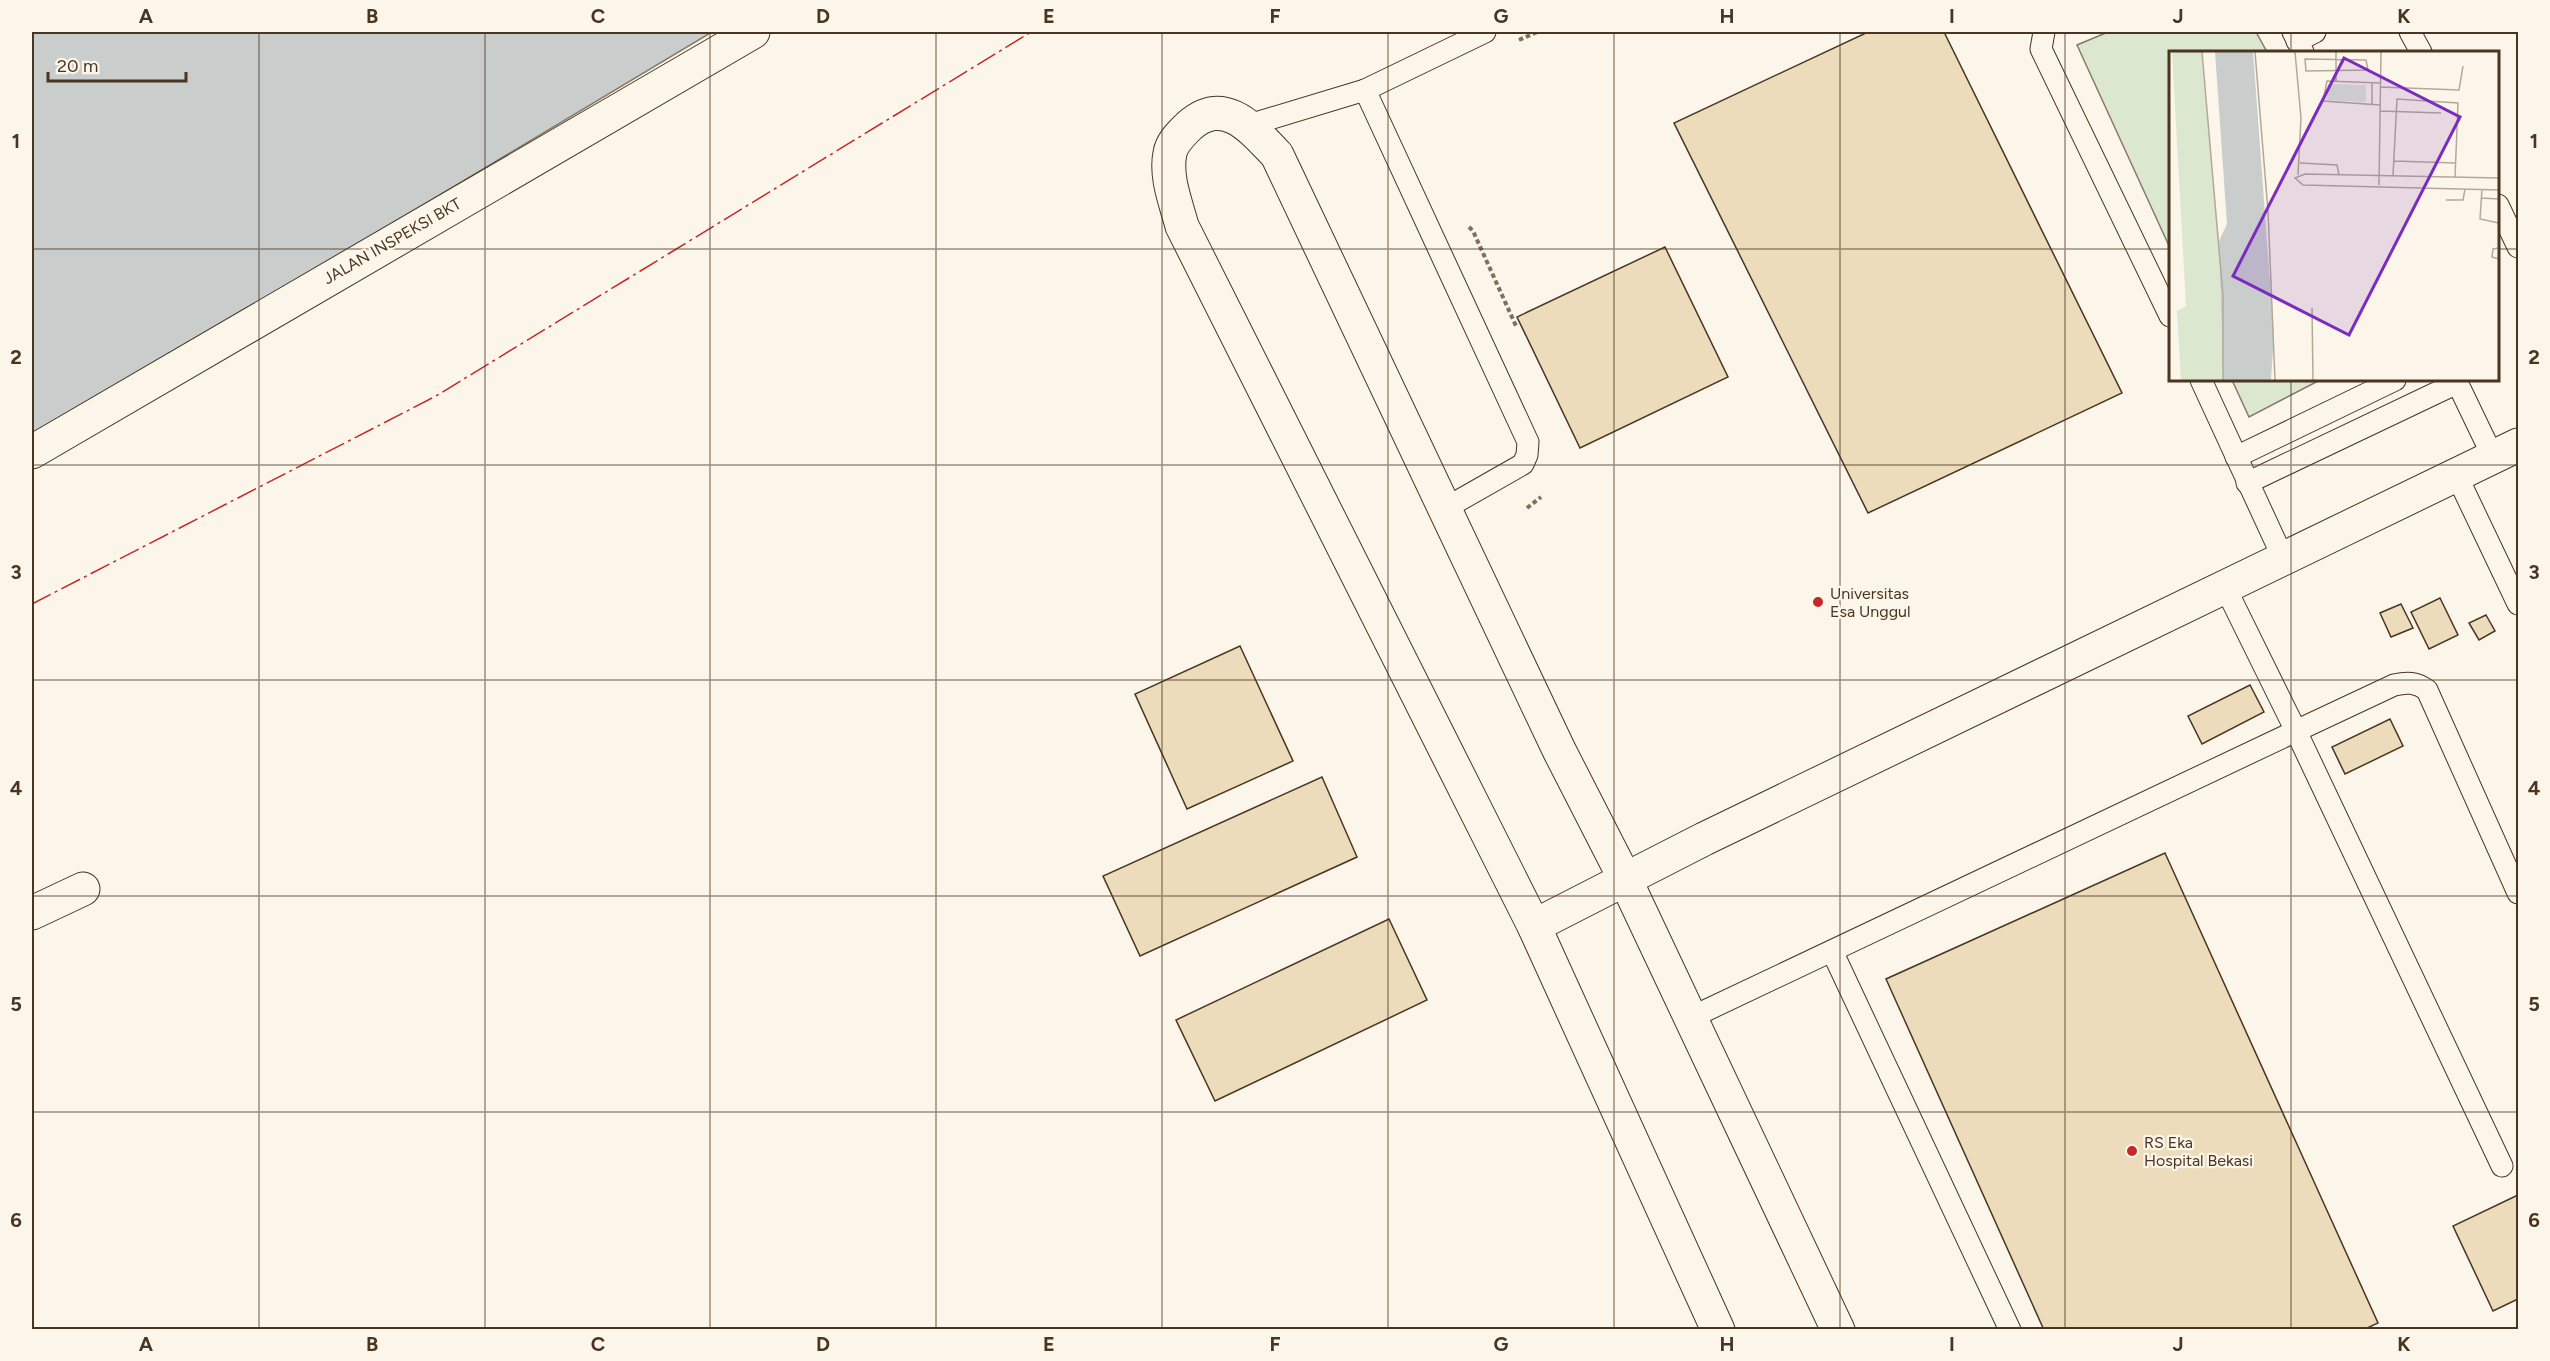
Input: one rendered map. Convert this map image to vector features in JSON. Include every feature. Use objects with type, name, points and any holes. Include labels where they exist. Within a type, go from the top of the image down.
[{"type":"street","name":"JALAN INSPEKSI BKT","points":[[32,452],[753,32]]},
{"type":"street","points":[[1718,1329],[1534,926],[1182,226],[1173,193],[1169,164],[1170,150],[1178,137],[1192,124],[1207,116],[1230,114],[1249,125],[1277,155],[1559,750],[1625,879],[1838,1329]]},
{"type":"street","points":[[1534,926],[1625,879],[2506,451]]},
{"type":"street","points":[[32,913],[83,889]]},
{"type":"lane","points":[[1249,125],[1365,90],[1485,32]]},
{"type":"lane","points":[[2044,32],[2041,49],[2169,314]]},
{"type":"lane","points":[[2410,32],[2420,51]]},
{"type":"lane","points":[[1365,90],[1528,442],[1527,455],[1523,464],[1444,509]]},
{"type":"lane","points":[[2499,207],[2518,247]]},
{"type":"lane","points":[[2201,381],[2284,560]]},
{"type":"lane","points":[[2236,457],[2393,381]]},
{"type":"lane","points":[[2247,483],[2456,381],[2506,451]]},
{"type":"lane","points":[[2457,476],[2518,604]]},
{"type":"lane","points":[[2226,589],[2296,731],[2502,1166]]},
{"type":"lane","points":[[1690,1018],[2394,685],[2412,683],[2427,690],[2518,893]]},
{"type":"lane","points":[[1832,951],[2010,1329]]},
{"type":"path","points":[[1516,42],[1537,32]]},
{"type":"path","points":[[1467,226],[1473,231],[1517,327]]},
{"type":"path","points":[[1527,508],[1543,495]]},
{"type":"green space","points":[[2108,32],[2256,32],[2266,51],[2169,51],[2169,246],[2077,45]]},
{"type":"green space","points":[[2232,381],[2318,381],[2249,417]]},
{"type":"shaded area","points":[[32,32],[712,32],[32,439]]},
{"type":"building","points":[[1868,32],[1944,32],[2122,393],[1868,513],[1674,123]]},
{"type":"building","points":[[1665,247],[1728,377],[1580,448],[1517,317]]},
{"type":"building","points":[[2440,598],[2458,635],[2429,649],[2411,612]]},
{"type":"building","points":[[2401,604],[2413,628],[2391,637],[2380,613]]},
{"type":"building","points":[[2486,615],[2495,631],[2479,640],[2469,623]]},
{"type":"building","points":[[1240,646],[1293,761],[1187,809],[1135,694]]},
{"type":"building","points":[[2250,685],[2264,712],[2202,744],[2188,716]]},
{"type":"building","points":[[2390,719],[2403,746],[2345,774],[2332,747]]},
{"type":"building","points":[[1322,777],[1357,857],[1140,956],[1103,876]]},
{"type":"building","name":"RS Eka Hospital Bekasi","points":[[2165,853],[2378,1323],[2363,1330],[2044,1330],[1886,979]]},
{"type":"building","points":[[1389,919],[1427,1000],[1215,1101],[1176,1020]]},
{"type":"building","points":[[2518,1195],[2518,1299],[2493,1311],[2453,1226]]},
{"type":"power","points":[[32,604],[436,396],[1031,32]]},
{"type":"place","name":"Universitas Esa Unggul","points":[[1818,602]]},
{"type":"place","name":"RS Eka Hospital Bekasi","points":[[2132,1151]]}]
